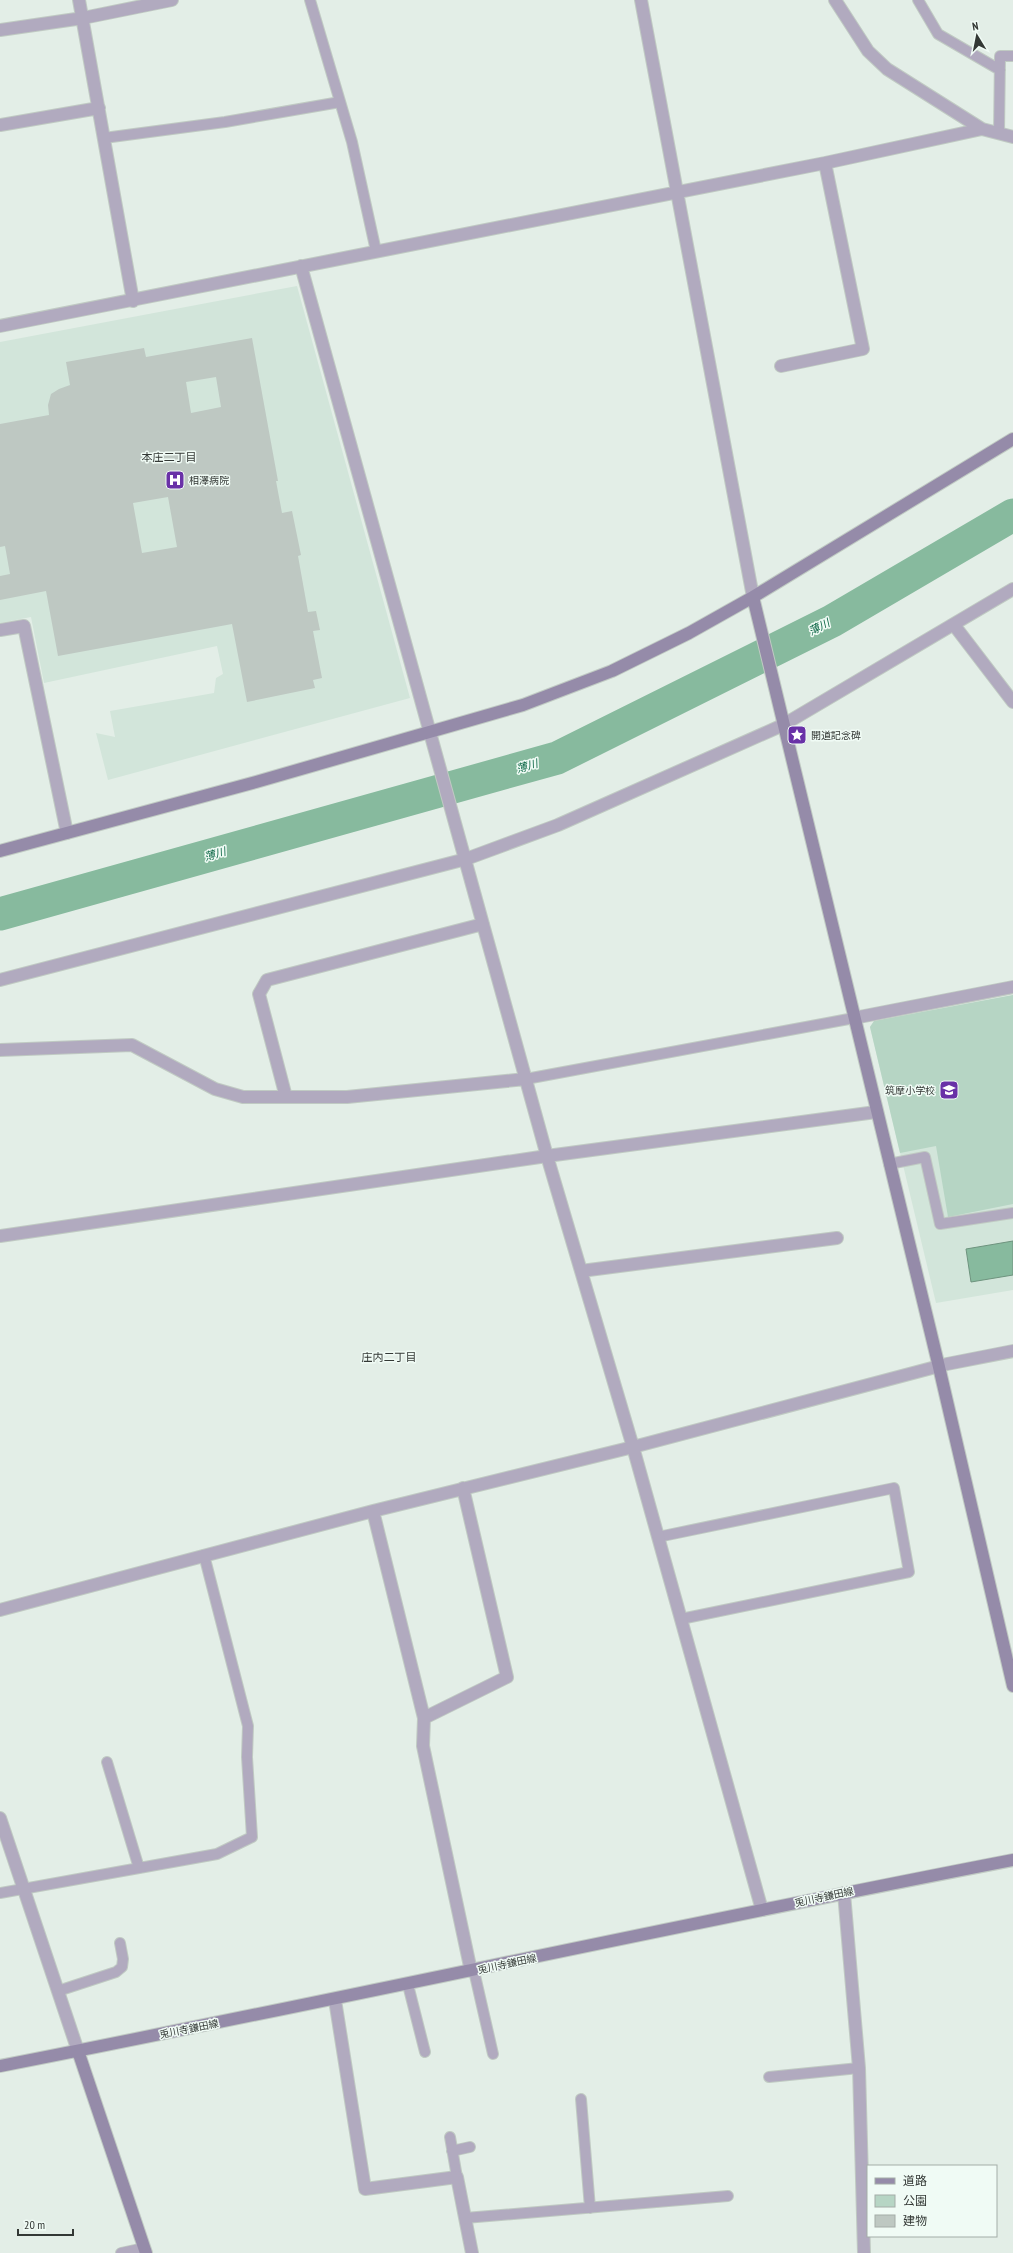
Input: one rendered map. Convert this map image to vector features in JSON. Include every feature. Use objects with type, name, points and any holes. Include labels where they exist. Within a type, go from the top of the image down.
[{"type":"street","points":[[79,0],[133,301]]},
{"type":"street","points":[[0,30],[83,18],[172,0]]},
{"type":"street","points":[[640,0],[756,610],[876,1112],[939,1367],[1013,1686]]},
{"type":"street","points":[[835,0],[868,51],[887,69],[982,129],[1013,137]]},
{"type":"street","points":[[0,125],[99,108]]},
{"type":"street","points":[[0,326],[133,301],[982,129]]},
{"type":"street","points":[[781,366],[863,349],[825,162]]},
{"type":"street","points":[[301,266],[547,1156],[633,1447],[762,1910]]},
{"type":"street","points":[[0,852],[270,779],[523,705],[612,671],[689,633],[753,596],[1013,439]]},
{"type":"street","points":[[0,980],[464,853],[558,825],[782,720],[954,625],[1013,589]]},
{"type":"street","points":[[954,625],[1013,702]]},
{"type":"street","points":[[0,630],[24,626],[67,833]]},
{"type":"street","points":[[286,1097],[259,994],[267,980],[483,924]]},
{"type":"street","points":[[854,1018],[1013,987]]},
{"type":"street","points":[[0,1050],[132,1045],[215,1088],[243,1097],[347,1097],[526,1079]]},
{"type":"street","points":[[0,1236],[547,1156],[876,1112]]},
{"type":"street","points":[[581,1271],[837,1238]]},
{"type":"street","points":[[0,1610],[373,1511],[633,1447],[947,1364],[1013,1351]]},
{"type":"street","points":[[424,1718],[507,1677],[463,1488]]},
{"type":"street","points":[[373,1511],[424,1718],[423,1746],[473,1971]]},
{"type":"street","points":[[1,1826],[145,2250]]},
{"type":"street","name":"兎川寺鎌田線","points":[[0,2066],[334,2000],[844,1893],[1013,1860]]},
{"type":"street","points":[[844,1893],[859,2068],[864,2253]]},
{"type":"street","points":[[334,2000],[365,2189],[457,2177],[472,2253]]},
{"type":"lane","points":[[310,0],[352,142],[376,251]]},
{"type":"lane","points":[[918,0],[938,34],[1000,70]]},
{"type":"lane","points":[[999,133],[1000,56],[1013,56]]},
{"type":"lane","points":[[104,138],[225,122],[340,102]]},
{"type":"lane","points":[[526,1079],[854,1018]]},
{"type":"lane","points":[[889,1164],[925,1158],[940,1224],[1013,1212]]},
{"type":"lane","points":[[658,1537],[894,1488],[909,1572],[681,1619]]},
{"type":"lane","points":[[0,1893],[217,1854],[252,1837],[246,1758],[248,1726],[204,1555]]},
{"type":"lane","points":[[107,1762],[139,1868]]},
{"type":"lane","points":[[58,1991],[116,1972],[122,1967],[123,1959],[120,1943]]},
{"type":"lane","points":[[473,1971],[494,2054]]},
{"type":"lane","points":[[408,1984],[426,2052]]},
{"type":"lane","points":[[769,2076],[859,2068]]},
{"type":"lane","points":[[581,2098],[590,2208]]},
{"type":"lane","points":[[450,2137],[457,2177]]},
{"type":"lane","points":[[452,2151],[470,2147]]},
{"type":"lane","points":[[465,2218],[728,2196]]},
{"type":"lane","points":[[121,2253],[145,2250]]},
{"type":"shaded area","name":"相澤病院","points":[[297,286],[410,698],[108,780],[96,733],[115,737],[110,711],[214,693],[216,678],[223,674],[217,646],[44,683],[31,617],[0,623],[0,342]]},
{"type":"shaded area","name":"筑摩小学校","points":[[1013,995],[1013,1290],[936,1303],[870,1027],[874,1021]]},
{"type":"shaded area","points":[[1013,1241],[1013,1275],[971,1282],[966,1249]]},
{"type":"green space","name":"筑摩小学校","points":[[1013,995],[1013,1204],[948,1217],[936,1146],[900,1153],[870,1027],[874,1021]]},
{"type":"building","points":[[252,338],[278,481],[276,481],[282,513],[292,511],[301,555],[298,556],[308,612],[316,611],[320,630],[313,631],[322,678],[313,680],[315,688],[247,702],[232,624],[58,656],[46,591],[0,600],[0,576],[10,574],[5,546],[0,547],[0,424],[49,415],[48,405],[51,394],[70,385],[66,362],[144,348],[146,357]],"holes":[[[216,377],[221,407],[191,413],[186,382]],[[168,497],[177,547],[142,553],[133,503]]]},
{"type":"waterway","name":"薄川","points":[[0,914],[557,758],[832,621],[1013,515]]},
{"type":"place","name":"相澤病院","points":[[175,480]]},
{"type":"place","name":"開道記念碑","points":[[797,735]]},
{"type":"place","name":"筑摩小学校","points":[[949,1090]]},
{"type":"district","name":"本庄二丁目","points":[[169,457]]},
{"type":"district","name":"庄内二丁目","points":[[389,1357]]}]
